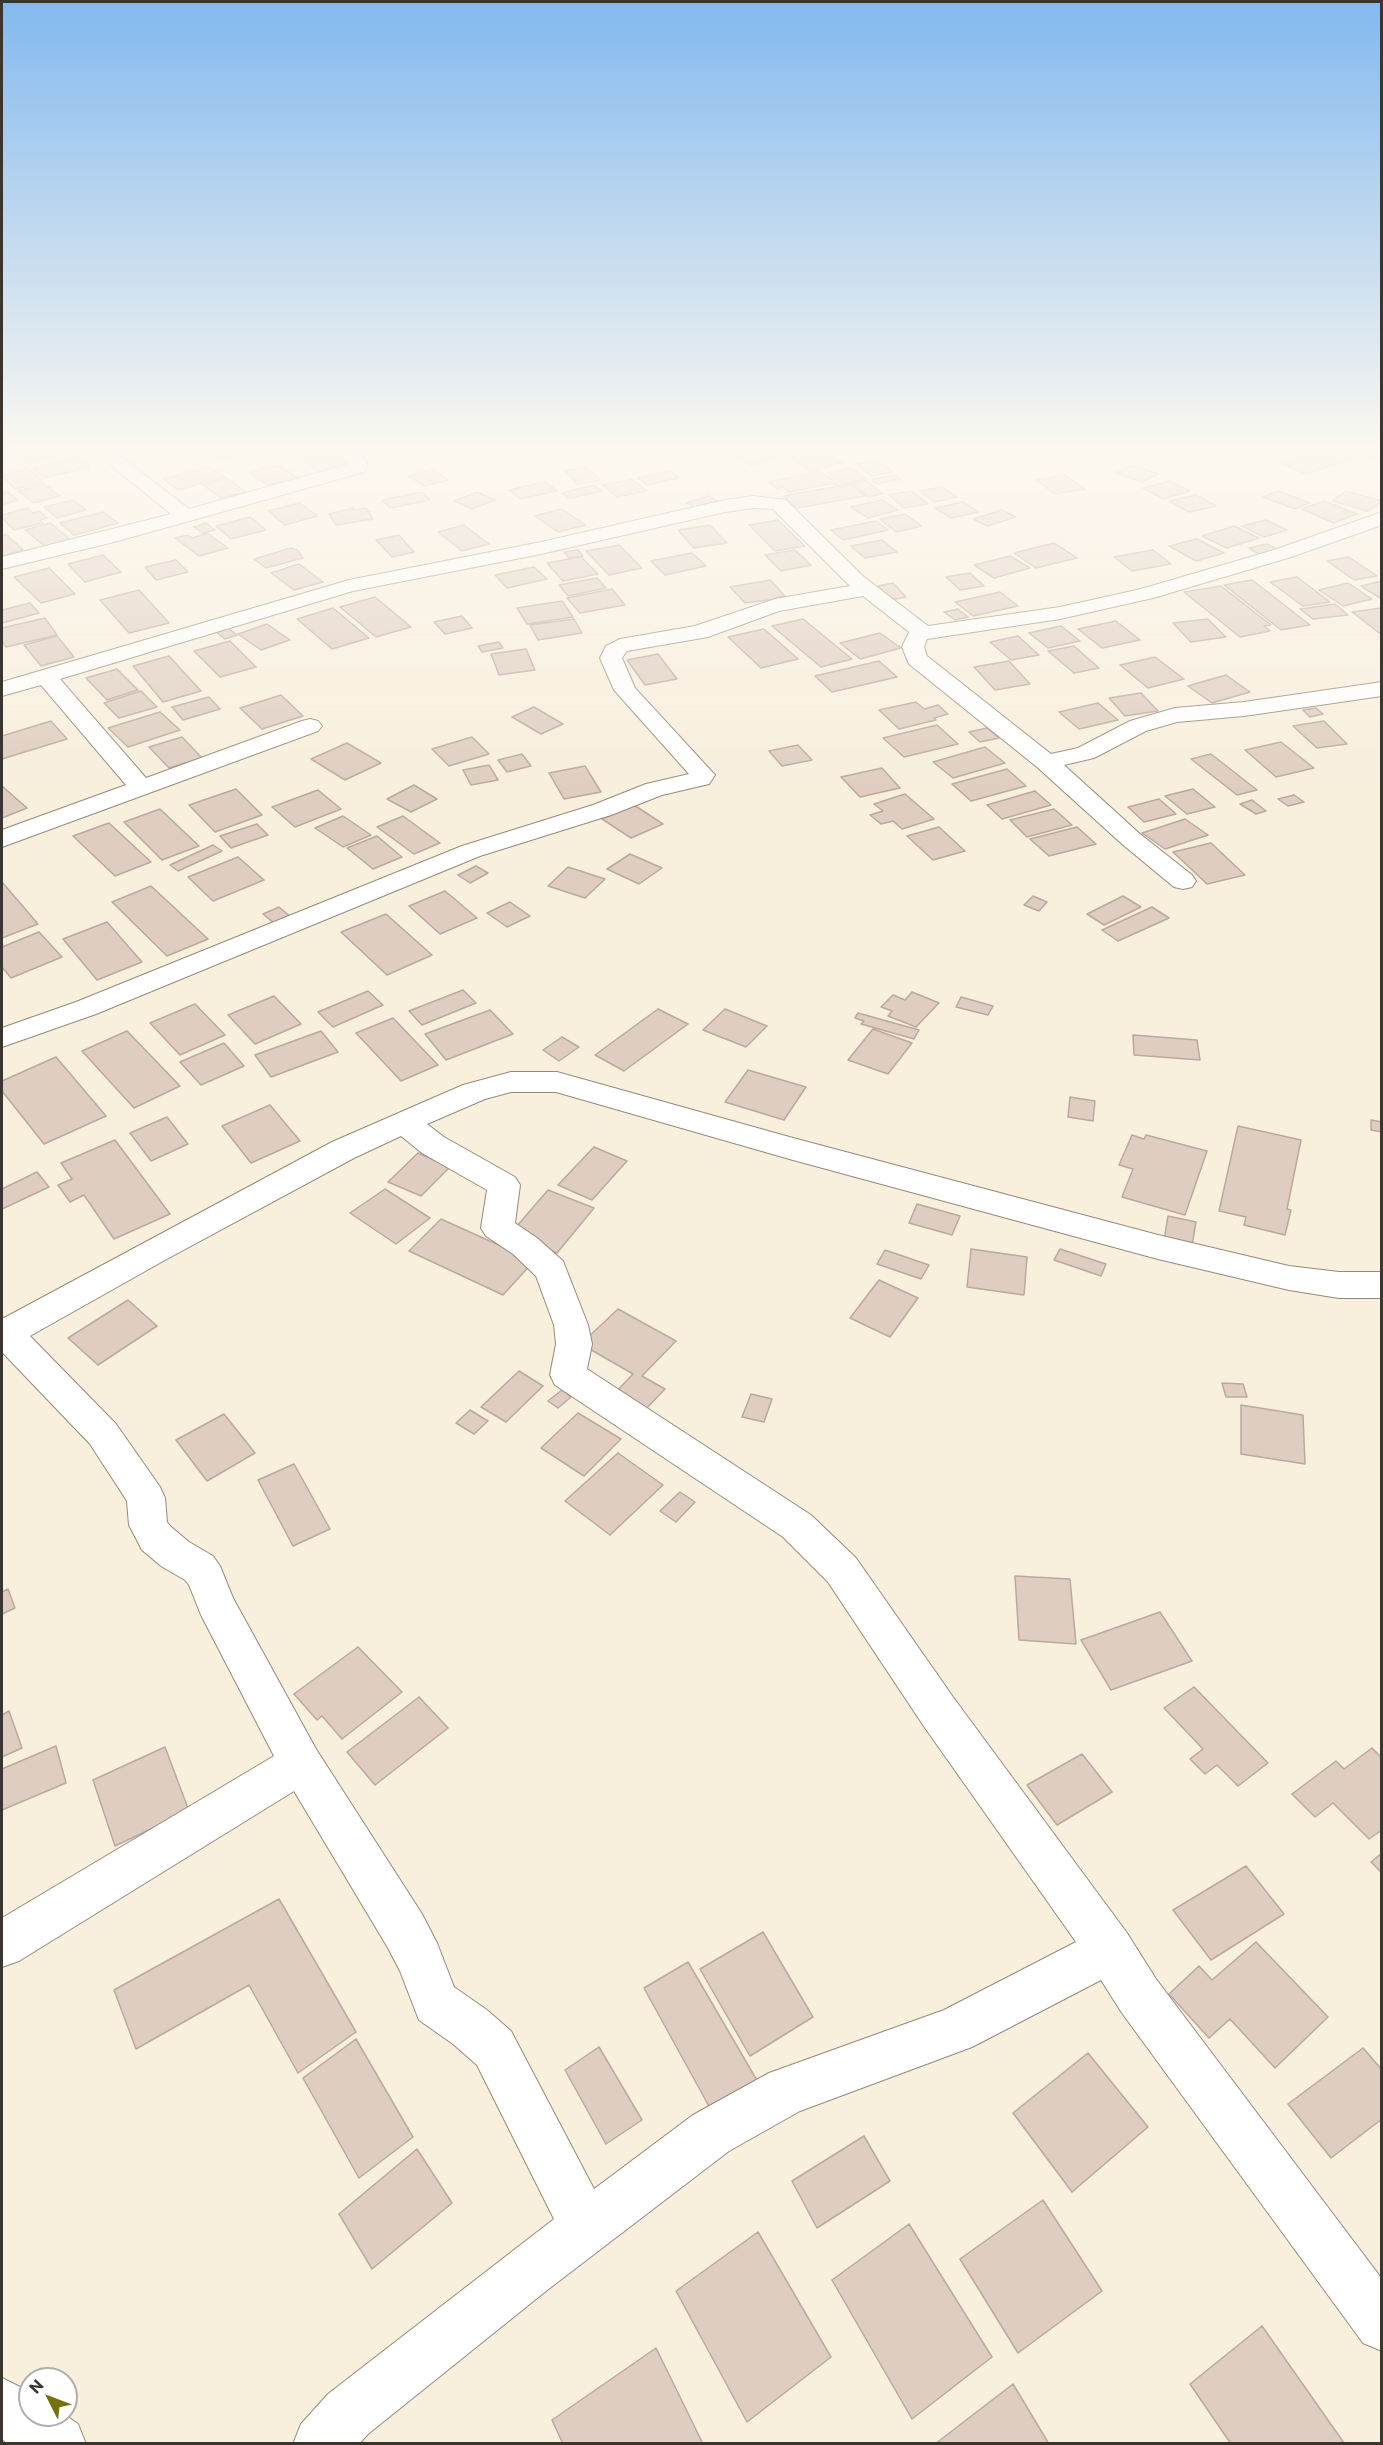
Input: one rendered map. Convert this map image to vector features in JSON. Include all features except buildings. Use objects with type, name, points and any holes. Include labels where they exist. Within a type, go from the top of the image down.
[{"type":"street","points":[[2,689],[349,586],[469,561]]},
{"type":"street","points":[[839,561],[869,590],[924,633]]},
{"type":"street","points":[[1183,881],[1131,839],[1046,762],[917,659],[913,647],[919,633],[1060,613],[1146,594],[1257,561]]},
{"type":"street","points":[[2,1038],[86,1008],[471,851],[602,810],[655,789],[700,779],[703,775],[625,690],[611,658],[614,651],[620,646],[700,632],[775,605],[869,590]]},
{"type":"street","points":[[46,677],[142,788]]},
{"type":"street","points":[[1046,762],[1086,753],[1138,726],[1175,715],[1244,709],[1382,689]]},
{"type":"street","points":[[2,839],[310,726]]},
{"type":"street","points":[[586,2228],[494,2048],[436,2002],[420,1960],[405,1931],[302,1763],[215,1603],[206,1578],[199,1568],[174,1554],[156,1538],[148,1526],[146,1498],[103,1434],[3,1332],[333,1155],[474,1092],[511,1082],[557,1082],[793,1149],[1158,1247],[1289,1278],[1339,1285],[1382,1285]]},
{"type":"street","points":[[404,1122],[433,1145],[504,1185],[498,1228],[525,1246],[551,1270],[571,1325],[574,1344],[568,1375],[796,1526],[842,1570],[952,1731],[1110,1950],[1139,1996],[1382,2324]]},
{"type":"street","points":[[2,1944],[302,1763]]},
{"type":"street","points":[[321,2444],[357,2407],[711,2133],[787,2091],[955,2030],[1110,1950]]},
{"type":"street","points":[[2,2406],[58,2444]]}]
